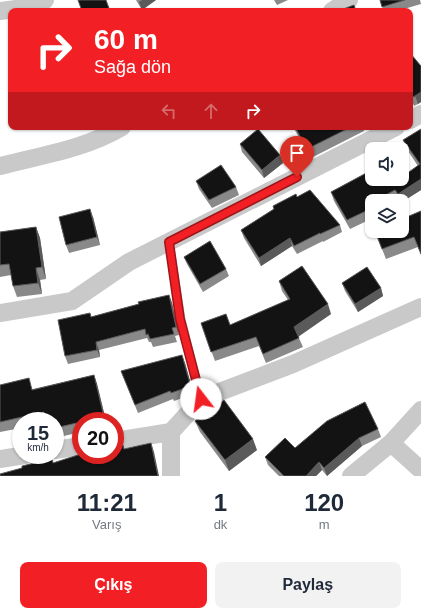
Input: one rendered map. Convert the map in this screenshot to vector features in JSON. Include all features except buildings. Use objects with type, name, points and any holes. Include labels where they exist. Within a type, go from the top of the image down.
[{"type":"street","points":[[23,8],[45,0]]},
{"type":"street","points":[[337,8],[349,0]]},
{"type":"street","points":[[0,166],[80,146],[117,130]]},
{"type":"street","points":[[0,313],[72,301],[129,262],[390,130]]},
{"type":"street","points":[[124,439],[171,432],[201,399],[293,364],[420,308]]},
{"type":"street","points":[[351,476],[391,443],[421,410]]},
{"type":"street","points":[[171,432],[171,476]]},
{"type":"street","points":[[391,443],[421,470]]},
{"type":"street","points":[[0,459],[12,457]]},
{"type":"lane","points":[[169,242],[180,319],[201,399]]},
{"type":"route","points":[[201,399],[180,319],[169,242],[297,177]]}]
